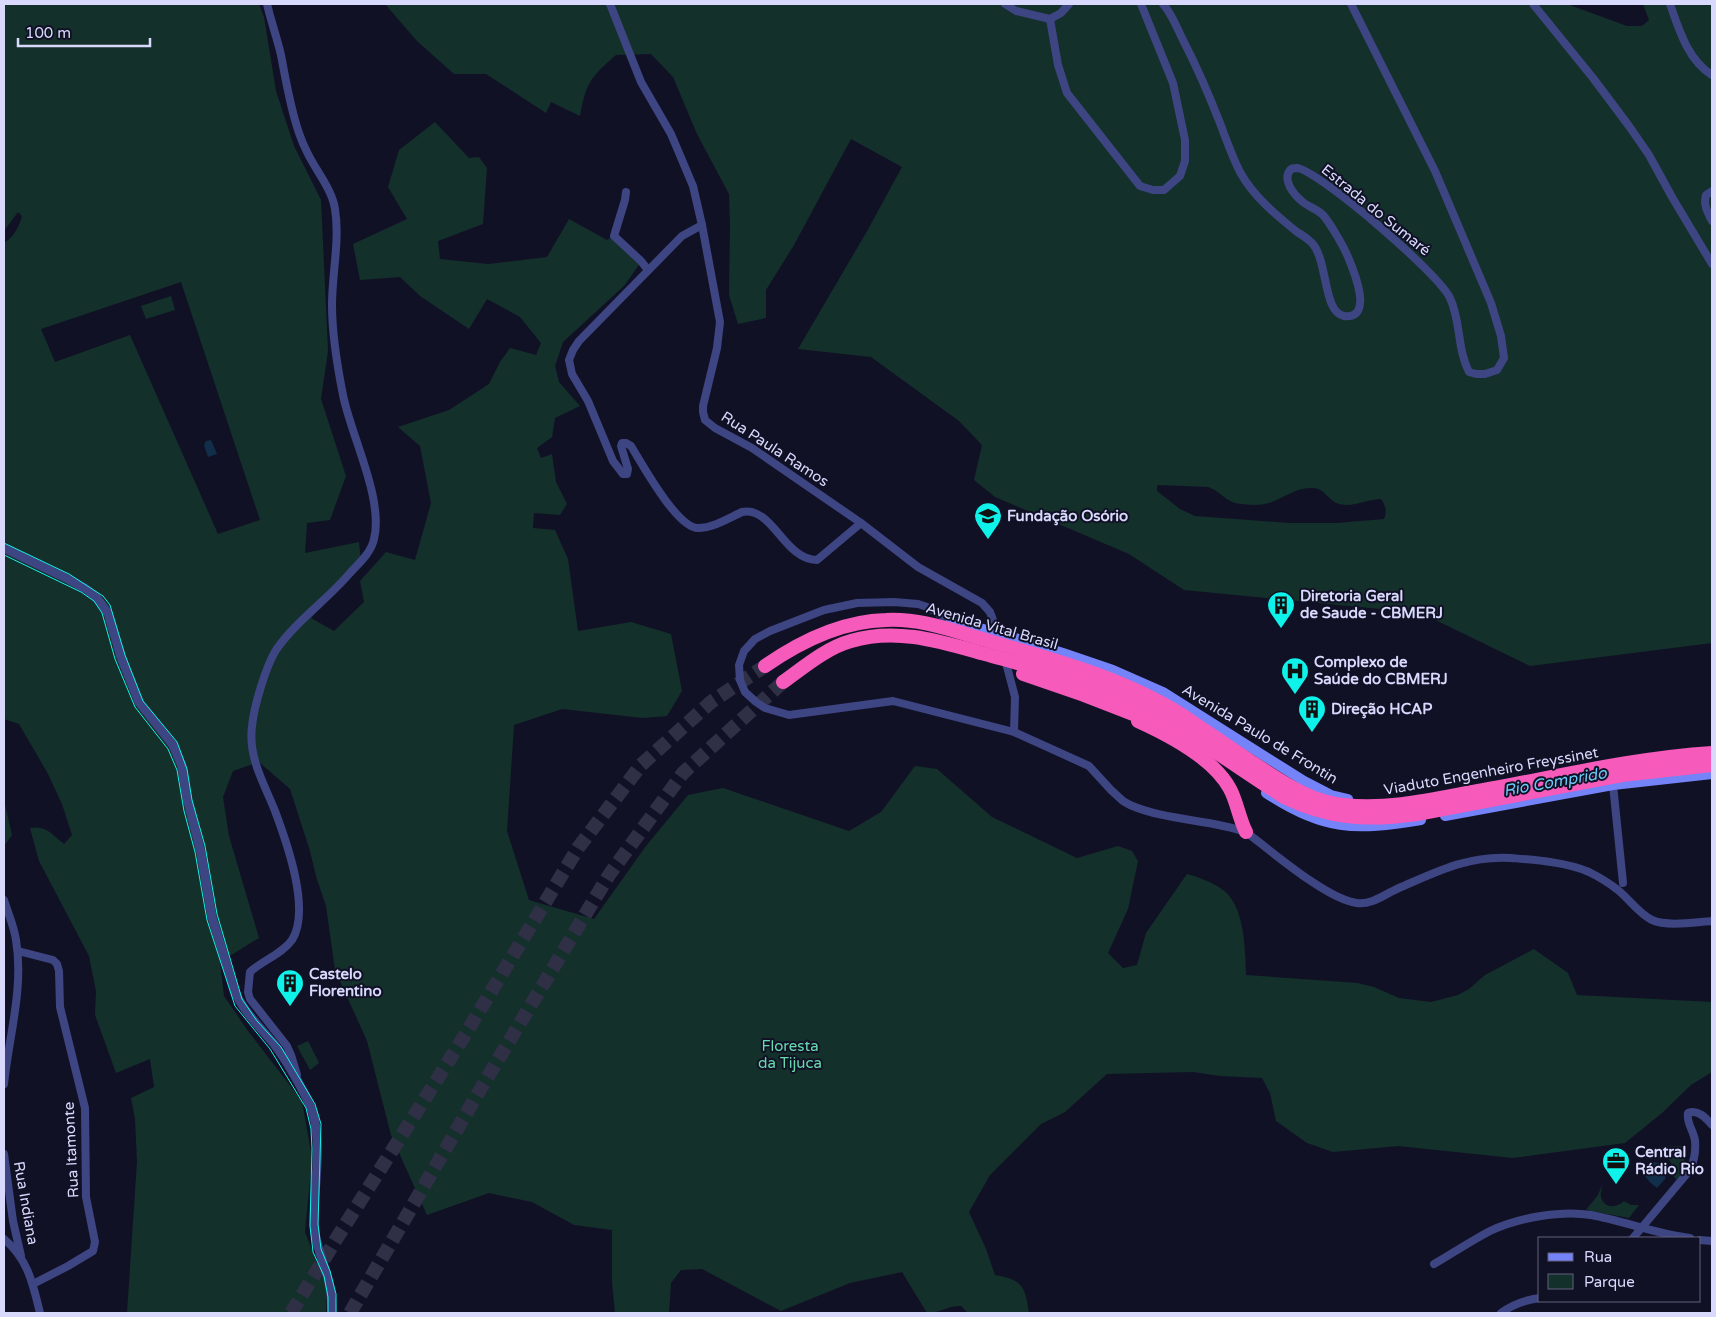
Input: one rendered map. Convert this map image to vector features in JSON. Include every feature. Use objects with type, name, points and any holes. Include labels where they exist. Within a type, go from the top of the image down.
[{"type":"highway","points":[[819,635],[853,618],[895,610],[950,621]]},
{"type":"highway","name":"Avenida Vital Brasil","points":[[766,666],[798,645],[819,635],[854,624],[885,620],[926,623],[1106,678],[1150,698],[1177,720]]},
{"type":"highway","points":[[901,635],[1084,695],[1147,720],[1192,741]]},
{"type":"highway","name":"Avenida Vital Brasil","points":[[783,682],[838,646],[852,640],[901,635],[932,639],[1075,680],[1177,720]]},
{"type":"highway","points":[[1084,695],[1105,708],[1141,722],[1184,746],[1214,768],[1223,777],[1231,791],[1246,832]]},
{"type":"highway","name":"Viaduto Engenheiro Freyssinet","points":[[1177,720],[1288,786],[1316,798],[1341,805],[1372,806],[1414,803],[1642,761],[1712,753]]},
{"type":"highway","name":"Viaduto Engenheiro Freyssinet","points":[[1177,720],[1284,797],[1304,807],[1330,815],[1359,818],[1390,818],[1417,814],[1622,775],[1712,765]]},
{"type":"main road","name":"Avenida Paulo de Frontin","points":[[950,621],[996,632],[1113,670],[1163,692],[1304,781],[1341,798],[1381,802],[1401,800],[1674,750],[1712,746]]},
{"type":"main road","points":[[1206,720],[1192,741],[1214,754],[1254,786],[1286,806],[1304,816],[1333,825],[1357,827],[1397,824],[1612,784],[1712,774]]},
{"type":"main road","points":[[1609,763],[1612,784]]},
{"type":"street","points":[[267,4],[280,52],[289,99],[298,129],[306,151],[328,190],[334,206],[337,225],[332,308],[336,358],[345,404],[374,500],[377,522],[374,541],[368,553],[341,584],[293,630],[276,650],[270,662],[252,726],[254,762],[275,812],[291,862],[299,892],[300,916],[291,941],[278,953],[260,963],[250,972],[248,992],[250,999],[287,1046],[301,1089]]},
{"type":"street","name":"Rua Paula Ramos","points":[[610,4],[641,82],[671,134],[693,186],[720,322],[717,348],[703,406],[705,420],[715,428],[752,448],[862,523],[918,567],[982,603],[990,612],[995,625],[1013,685],[1015,697],[1014,732]]},
{"type":"street","points":[[1005,4],[1016,11],[1050,19],[1061,13],[1069,4]]},
{"type":"street","points":[[1050,19],[1058,65],[1067,93],[1140,186],[1153,190],[1164,190],[1180,176],[1184,161],[1185,140],[1173,83],[1141,4]]},
{"type":"street","name":"Estrada do Sumaré","points":[[1163,4],[1200,72],[1240,171],[1249,187],[1260,199],[1313,244],[1322,262],[1328,296],[1336,312],[1340,315],[1348,316],[1356,312],[1361,302],[1359,283],[1344,246],[1323,215],[1303,202],[1292,190],[1286,179],[1286,174],[1290,169],[1297,168],[1322,181],[1392,237],[1422,264],[1450,298],[1459,340],[1469,372],[1486,374],[1497,370],[1504,358],[1501,336],[1491,303],[1435,171],[1352,4]]},
{"type":"street","points":[[1533,4],[1593,78],[1649,155],[1712,264]]},
{"type":"street","points":[[1670,4],[1677,26],[1695,61],[1712,75]]},
{"type":"street","points":[[1712,191],[1706,195],[1704,200],[1706,210],[1712,221]]},
{"type":"street","points":[[626,192],[614,236],[648,270]]},
{"type":"street","points":[[702,226],[682,236],[648,270],[579,341],[569,360],[572,374],[588,401],[613,462],[619,471],[627,474],[621,448],[622,443],[631,446],[673,511],[690,527],[707,527],[748,511],[767,522],[796,554],[810,560],[817,560],[862,523]]},
{"type":"street","points":[[4,548],[68,579],[96,597],[108,613],[121,657],[139,702],[173,745],[182,766],[187,798],[201,853],[212,917],[238,999],[254,1022],[275,1046],[310,1106],[315,1126],[317,1169],[314,1224],[317,1248],[327,1272],[332,1295],[332,1313]]},
{"type":"street","points":[[950,621],[927,607],[918,604],[894,602],[857,603],[824,610],[754,639],[744,651],[740,665],[740,680],[745,692],[756,702],[765,708],[789,715],[893,700],[1014,732],[1089,766],[1123,802],[1176,818],[1246,832],[1339,899],[1358,903],[1373,901],[1434,872],[1468,860],[1489,857],[1511,858],[1560,865],[1588,872],[1620,892],[1652,920],[1662,923],[1712,921]]},
{"type":"street","points":[[1612,784],[1623,883]]},
{"type":"street","points":[[4,900],[16,938],[19,976],[4,1084]]},
{"type":"street","name":"Rua Itamonte","points":[[18,951],[53,960],[57,964],[59,971],[60,1007],[85,1108],[86,1197],[95,1242],[93,1251],[34,1284]]},
{"type":"street","points":[[1634,1237],[1690,1170],[1695,1158],[1695,1141],[1688,1122],[1688,1113],[1695,1112],[1702,1115],[1712,1125]]},
{"type":"street","name":"Rua Indiana","points":[[4,1154],[13,1221],[21,1256]]},
{"type":"street","points":[[1434,1264],[1496,1229],[1553,1214],[1587,1214],[1685,1237]]},
{"type":"street","points":[[4,1239],[21,1256],[34,1284],[40,1313]]},
{"type":"street","points":[[1500,1313],[1510,1306],[1525,1300],[1538,1298]]},
{"type":"green space","name":"Floresta da Tijuca","points":[[4,4],[259,4],[264,17],[276,91],[294,146],[321,200],[328,351],[321,399],[346,476],[330,520],[307,523],[305,553],[359,542],[361,561],[311,618],[334,631],[364,602],[360,581],[386,552],[415,560],[431,503],[420,446],[398,427],[449,410],[489,384],[500,362],[510,348],[536,355],[541,343],[520,317],[487,299],[469,329],[420,296],[400,277],[360,280],[353,244],[407,219],[388,187],[399,150],[435,122],[469,158],[479,157],[487,168],[483,224],[438,241],[440,259],[488,264],[547,257],[569,219],[607,240],[613,236],[640,263],[625,285],[563,342],[555,366],[559,382],[580,406],[555,418],[552,437],[537,448],[541,458],[552,454],[556,482],[567,504],[560,515],[534,513],[533,528],[555,530],[568,559],[578,631],[631,622],[671,634],[682,691],[667,716],[643,718],[562,709],[514,725],[507,831],[529,900],[594,919],[646,846],[688,795],[723,788],[849,831],[881,812],[915,766],[937,769],[992,817],[1077,858],[1118,846],[1132,851],[1138,861],[1128,909],[1108,953],[1123,968],[1137,965],[1146,933],[1187,874],[1222,889],[1235,905],[1243,934],[1246,975],[1357,983],[1374,987],[1399,998],[1431,1002],[1458,995],[1469,989],[1485,975],[1534,949],[1568,973],[1577,995],[1712,1002],[1712,1072],[1691,1085],[1662,1113],[1625,1143],[1513,1158],[1398,1146],[1333,1152],[1307,1143],[1276,1121],[1270,1093],[1262,1078],[1220,1076],[1193,1072],[1107,1074],[1065,1112],[1041,1124],[990,1175],[969,1212],[986,1249],[995,1275],[1012,1279],[1021,1286],[1026,1296],[1029,1313],[968,1313],[961,1306],[927,1313],[902,1272],[850,1283],[781,1311],[702,1269],[681,1270],[671,1283],[669,1313],[615,1313],[612,1282],[612,1230],[574,1225],[532,1202],[489,1193],[427,1215],[391,1135],[367,1041],[335,970],[326,906],[290,789],[259,762],[233,771],[223,797],[229,836],[259,938],[220,962],[224,996],[248,1031],[302,1101],[312,1158],[305,1232],[327,1288],[326,1313],[127,1313],[137,1162],[135,1119],[131,1098],[154,1087],[150,1059],[116,1073],[95,1015],[96,991],[89,956],[39,861],[30,828],[45,829],[64,844],[72,835],[62,804],[47,772],[19,724],[4,719],[4,243],[11,238],[18,228],[22,216],[18,212],[4,231]],"holes":[[[181,282],[260,520],[218,534],[130,335],[55,362],[41,329]]]},
{"type":"green space","points":[[385,4],[1567,4],[1627,26],[1642,26],[1649,20],[1643,4],[1712,4],[1712,643],[1530,666],[1421,613],[1184,590],[1129,554],[995,497],[974,480],[982,445],[959,421],[871,357],[798,349],[902,167],[851,139],[794,245],[766,290],[766,318],[738,324],[729,295],[729,194],[697,134],[673,77],[651,54],[616,55],[591,81],[587,88],[580,116],[551,102],[546,113],[486,74],[454,74],[417,41]],"holes":[[[1159,485],[1208,487],[1231,502],[1252,505],[1269,503],[1301,489],[1313,488],[1323,492],[1335,502],[1344,505],[1381,499],[1386,514],[1384,519],[1337,523],[1289,523],[1195,516],[1180,509],[1157,491],[1157,486]]]},
{"type":"green space","points":[[171,296],[175,310],[146,319],[141,306]]},
{"type":"green space","points":[[4,800],[12,835],[4,846]]},
{"type":"green space","points":[[308,1041],[319,1063],[310,1070],[297,1046]]},
{"type":"green space","points":[[1686,1146],[1683,1172],[1678,1181],[1674,1177],[1674,1170],[1670,1161],[1662,1155],[1644,1151],[1643,1148]]},
{"type":"green space","points":[[1602,1185],[1601,1197],[1605,1204],[1614,1206],[1624,1201],[1631,1205],[1639,1205],[1629,1218],[1586,1210],[1598,1195]]},
{"type":"water","points":[[211,440],[217,454],[208,457],[204,445],[206,441]]},
{"type":"water","points":[[1654,1162],[1663,1164],[1667,1170],[1665,1179],[1657,1188],[1650,1182],[1644,1171],[1648,1165]]},
{"type":"tunnel","points":[[291,1313],[460,1043],[578,848],[641,765],[711,702],[765,666]]},
{"type":"tunnel","points":[[350,1313],[484,1083],[609,875],[683,773],[783,682]]},
{"type":"tram line","points":[[4,543],[69,574],[103,596],[110,605],[125,655],[143,701],[177,742],[187,769],[192,800],[205,846],[217,914],[242,999],[257,1021],[281,1047],[315,1104],[321,1124],[318,1224],[321,1249],[330,1271],[336,1294],[336,1313]]},
{"type":"tram line","points":[[4,555],[81,592],[94,601],[102,613],[115,659],[135,707],[168,749],[177,770],[184,811],[195,852],[207,920],[235,1006],[270,1049],[306,1108],[311,1129],[312,1149],[310,1226],[313,1252],[324,1276],[328,1297],[328,1313]]},
{"type":"place","name":"Fundação Osório","points":[[988,540]]},
{"type":"place","name":"Diretoria Geral de Saude - CBMERJ","points":[[1281,629]]},
{"type":"place","name":"Complexo de Saúde do CBMERJ","points":[[1295,695]]},
{"type":"place","name":"Direção HCAP","points":[[1312,733]]},
{"type":"place","name":"Castelo Florentino","points":[[290,1007]]},
{"type":"place","name":"Central Rádio Rio","points":[[1616,1185]]},
{"type":"water label","name":"Rio Comprido","points":[[1555,782]]}]
